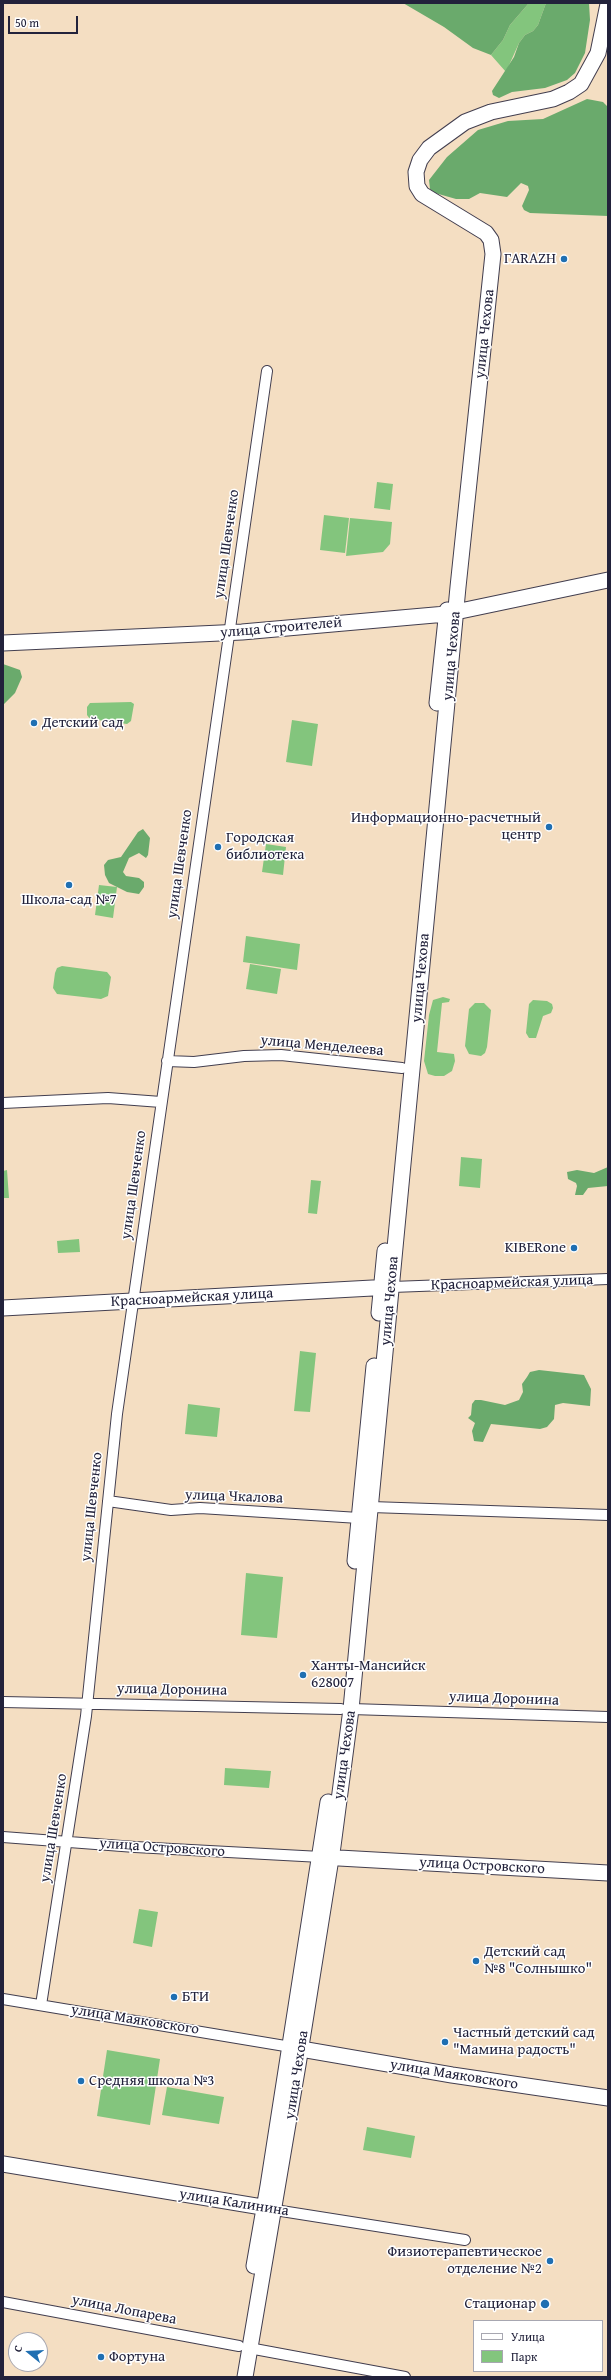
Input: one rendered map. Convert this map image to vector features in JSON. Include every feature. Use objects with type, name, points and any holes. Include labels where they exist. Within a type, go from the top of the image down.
[{"type":"main road","name":"улица Чехова","points":[[346,1709],[359,1518],[386,1288],[452,609],[486,300],[487,247],[483,236],[476,227],[422,194],[417,186],[416,177],[420,160],[440,139],[465,122],[484,114],[553,99],[576,88],[588,75],[595,61],[601,44],[608,4]]},
{"type":"main road","name":"улица Строителей","points":[[3,642],[230,628],[452,609],[557,591],[608,580]]},
{"type":"main road","name":"улица Строителей","points":[[3,633],[230,628]]},
{"type":"main road","name":"улица Чехова","points":[[235,2377],[244,2347],[270,2209],[326,1857],[371,1507],[386,1288]]},
{"type":"main road","name":"Красноармейская улица","points":[[3,1308],[386,1288]]},
{"type":"main road","points":[[359,1518],[371,1507]]},
{"type":"main road","name":"улица Островского","points":[[326,1857],[608,1873]]},
{"type":"main road","name":"улица Маяковского","points":[[296,2048],[452,2075],[608,2098]]},
{"type":"main road","name":"улица Калинина","points":[[3,2164],[270,2209]]},
{"type":"main road","name":"улица Чехова","points":[[244,2347],[245,2377]]},
{"type":"street","name":"улица Шевченко","points":[[41,2005],[88,1703],[108,1502],[133,1302],[267,371]]},
{"type":"street","name":"улица Менделеева","points":[[167,1061],[194,1062],[244,1056],[281,1055],[407,1068]]},
{"type":"street","points":[[3,1103],[108,1098],[161,1102]]},
{"type":"street","name":"Красноармейская улица","points":[[386,1288],[608,1280]]},
{"type":"street","name":"улица Чкалова","points":[[108,1502],[171,1510],[200,1508],[359,1518]]},
{"type":"street","points":[[371,1507],[608,1515]]},
{"type":"street","name":"улица Доронина","points":[[3,1702],[346,1709],[608,1717]]},
{"type":"street","name":"улица Островского","points":[[3,1837],[326,1857]]},
{"type":"street","name":"улица Маяковского","points":[[3,1999],[296,2048]]},
{"type":"street","name":"улица Калинина","points":[[270,2209],[465,2240]]},
{"type":"street","name":"улица Лопарева","points":[[3,2302],[405,2377]]},
{"type":"green space","points":[[403,3],[529,3],[510,25],[503,40],[491,55],[473,48],[444,27]]},
{"type":"green space","points":[[529,3],[546,3],[538,25],[533,31],[525,35],[519,43],[506,72],[491,55],[503,40],[510,25]]},
{"type":"green space","points":[[546,3],[589,3],[590,20],[585,53],[575,73],[567,80],[545,88],[512,92],[499,98],[493,95],[492,91],[514,57],[519,43],[525,35],[533,31],[538,25]]},
{"type":"green space","points":[[587,99],[603,102],[608,107],[608,216],[530,213],[524,210],[522,206],[529,190],[528,186],[521,183],[507,197],[480,193],[469,199],[456,199],[435,193],[430,189],[429,180],[447,157],[478,130],[508,121],[543,119]]},
{"type":"green space","points":[[377,482],[393,484],[390,510],[374,508]]},
{"type":"green space","points":[[324,515],[349,518],[345,553],[320,550]]},
{"type":"green space","points":[[350,518],[392,522],[390,544],[383,552],[346,556]]},
{"type":"green space","points":[[3,664],[20,670],[22,677],[15,693],[3,705]]},
{"type":"green space","points":[[131,702],[134,704],[131,721],[127,724],[90,719],[87,715],[87,707],[90,703]]},
{"type":"green space","points":[[292,720],[318,724],[312,766],[286,762]]},
{"type":"green space","points":[[143,829],[150,838],[148,855],[146,858],[139,853],[129,858],[123,872],[126,876],[139,878],[144,882],[144,887],[139,894],[127,892],[109,883],[105,875],[104,865],[108,860],[121,857],[138,832]]},
{"type":"green space","points":[[266,844],[286,847],[283,875],[262,872]]},
{"type":"green space","points":[[99,885],[117,887],[113,918],[95,915]]},
{"type":"green space","points":[[246,936],[300,944],[297,970],[243,962]]},
{"type":"green space","points":[[250,964],[281,969],[277,994],[246,989]]},
{"type":"green space","points":[[62,966],[107,972],[111,977],[108,996],[101,999],[57,994],[53,988],[55,973],[57,968]]},
{"type":"green space","points":[[443,997],[450,999],[449,1002],[442,1003],[437,1052],[454,1054],[455,1061],[452,1071],[444,1076],[435,1076],[428,1074],[424,1061],[429,1015],[433,1000]]},
{"type":"green space","points":[[533,1000],[547,1001],[552,1004],[553,1008],[551,1013],[543,1016],[536,1038],[529,1038],[526,1033],[529,1004]]},
{"type":"green space","points":[[475,1003],[484,1003],[491,1010],[487,1047],[485,1053],[481,1056],[469,1054],[465,1046],[469,1009]]},
{"type":"green space","points":[[461,1157],[482,1159],[480,1188],[459,1186]]},
{"type":"green space","points":[[608,1167],[608,1186],[588,1188],[583,1195],[575,1195],[577,1186],[576,1183],[568,1179],[567,1172],[577,1170],[594,1173]]},
{"type":"green space","points":[[7,1170],[9,1198],[3,1198],[3,1171]]},
{"type":"green space","points":[[311,1180],[321,1181],[317,1214],[308,1213]]},
{"type":"green space","points":[[79,1239],[80,1252],[58,1253],[57,1241]]},
{"type":"green space","points":[[300,1351],[316,1353],[310,1412],[294,1411]]},
{"type":"green space","points":[[539,1370],[584,1375],[591,1389],[590,1406],[563,1403],[555,1405],[554,1419],[547,1427],[540,1429],[491,1424],[483,1442],[474,1441],[472,1431],[475,1423],[468,1418],[471,1415],[472,1404],[475,1400],[505,1405],[519,1400],[523,1392],[522,1384],[530,1372]]},
{"type":"green space","points":[[188,1404],[220,1408],[217,1437],[185,1434]]},
{"type":"green space","points":[[246,1573],[283,1577],[277,1638],[241,1635]]},
{"type":"green space","points":[[225,1768],[271,1771],[269,1788],[224,1785]]},
{"type":"green space","points":[[139,1909],[158,1912],[152,1947],[133,1943]]},
{"type":"green space","points":[[107,2050],[160,2059],[150,2125],[97,2116]]},
{"type":"green space","points":[[167,2087],[224,2097],[219,2124],[162,2115]]},
{"type":"green space","points":[[367,2127],[415,2136],[411,2158],[363,2150]]},
{"type":"place","name":"ГARAZH","points":[[564,259]]},
{"type":"place","name":"Детский сад","points":[[34,723]]},
{"type":"place","name":"Информационно-расчетный центр","points":[[549,827]]},
{"type":"place","name":"Городская библиотека","points":[[218,847]]},
{"type":"place","name":"Школа-сад №7","points":[[69,885]]},
{"type":"place","name":"KIBERone","points":[[574,1248]]},
{"type":"place","name":"Ханты-Мансийск 628007","points":[[303,1675]]},
{"type":"place","name":"Детский сад №8 \"Солнышко\"","points":[[476,1961]]},
{"type":"place","name":"БТИ","points":[[174,1997]]},
{"type":"place","name":"Частный детский сад \"Мамина радость\"","points":[[445,2042]]},
{"type":"place","name":"Средняя школа №3","points":[[81,2081]]},
{"type":"place","name":"Физиотерапевтическое отделение №2","points":[[550,2261]]},
{"type":"place","name":"Стационар","points":[[545,2304]]},
{"type":"place","name":"Фортуна","points":[[101,2357]]}]
